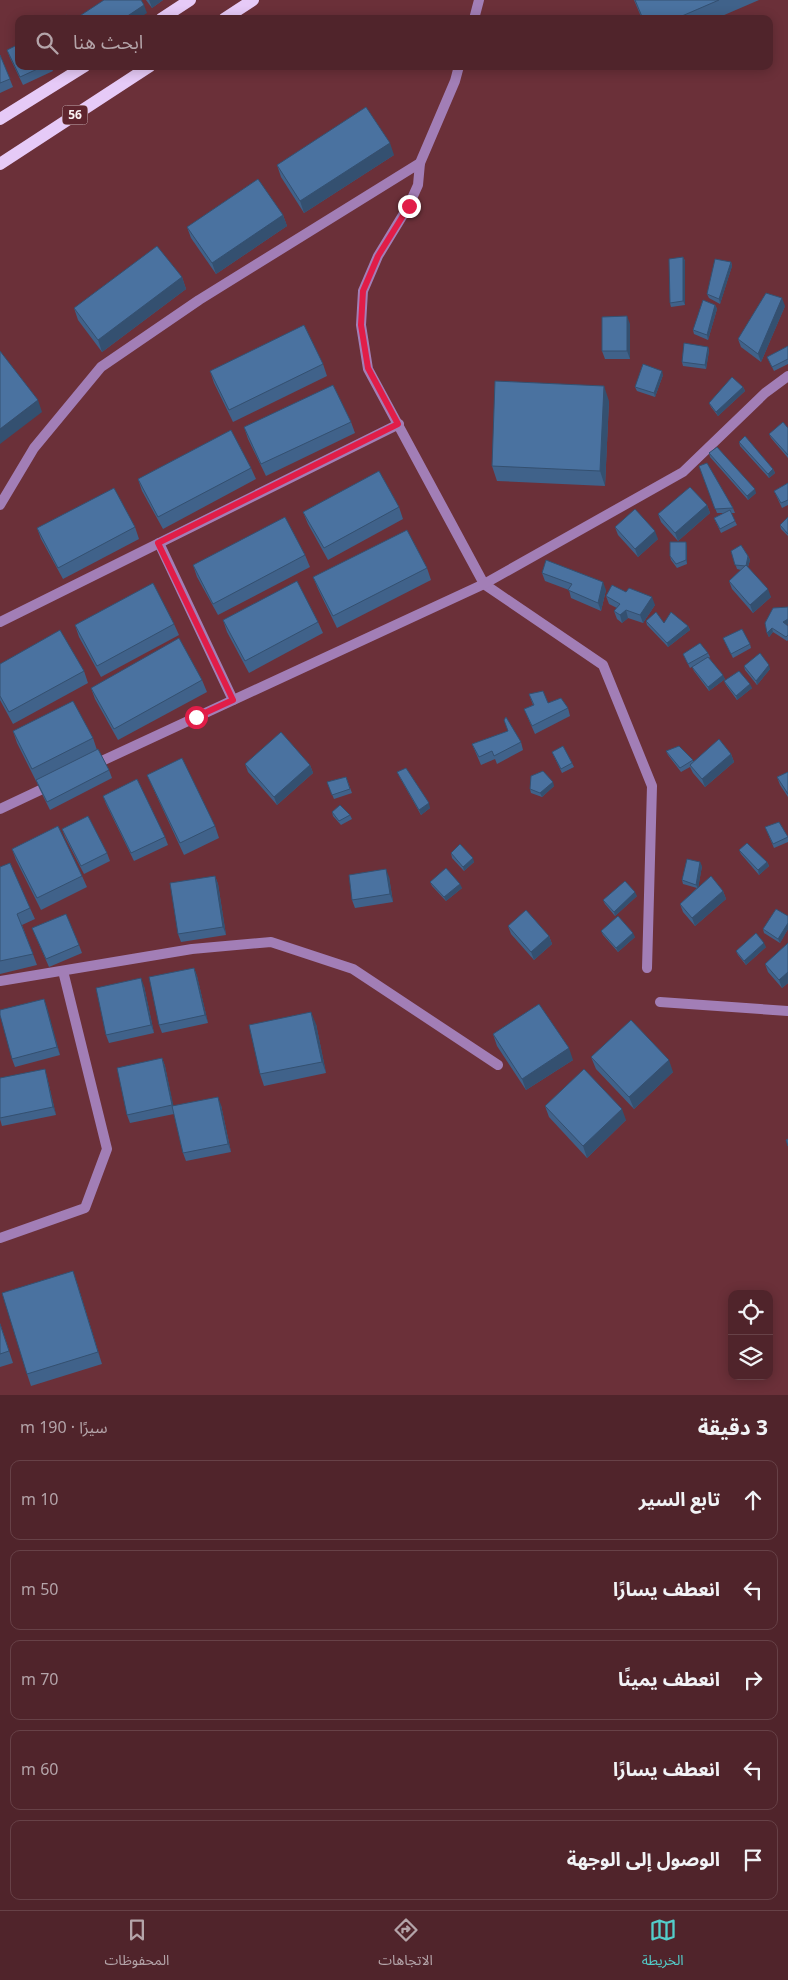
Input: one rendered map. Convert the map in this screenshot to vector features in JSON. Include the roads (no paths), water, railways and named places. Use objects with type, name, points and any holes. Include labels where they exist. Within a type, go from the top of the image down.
[{"type":"main road","points":[[166,15],[190,0]]},
{"type":"main road","points":[[230,15],[253,0]]},
{"type":"main road","points":[[0,120],[80,70]]},
{"type":"main road","name":"56","points":[[0,164],[144,70]]},
{"type":"street","points":[[475,15],[479,0]]},
{"type":"street","points":[[459,70],[420,163],[418,185],[409,206],[378,256],[363,291],[361,325],[368,368],[484,584],[603,665],[652,786],[647,968]]},
{"type":"street","points":[[0,505],[34,448],[101,367],[199,300],[420,163]]},
{"type":"street","points":[[80,772],[484,584],[683,472],[765,393],[788,376]]},
{"type":"street","points":[[0,622],[398,424]]},
{"type":"street","points":[[158,543],[233,700]]},
{"type":"street","points":[[0,809],[62,780]]},
{"type":"street","points":[[0,981],[192,950],[271,942],[353,969],[498,1065]]},
{"type":"street","points":[[0,1238],[85,1208],[107,1149],[62,971]]},
{"type":"street","points":[[660,1002],[788,1011]]}]
